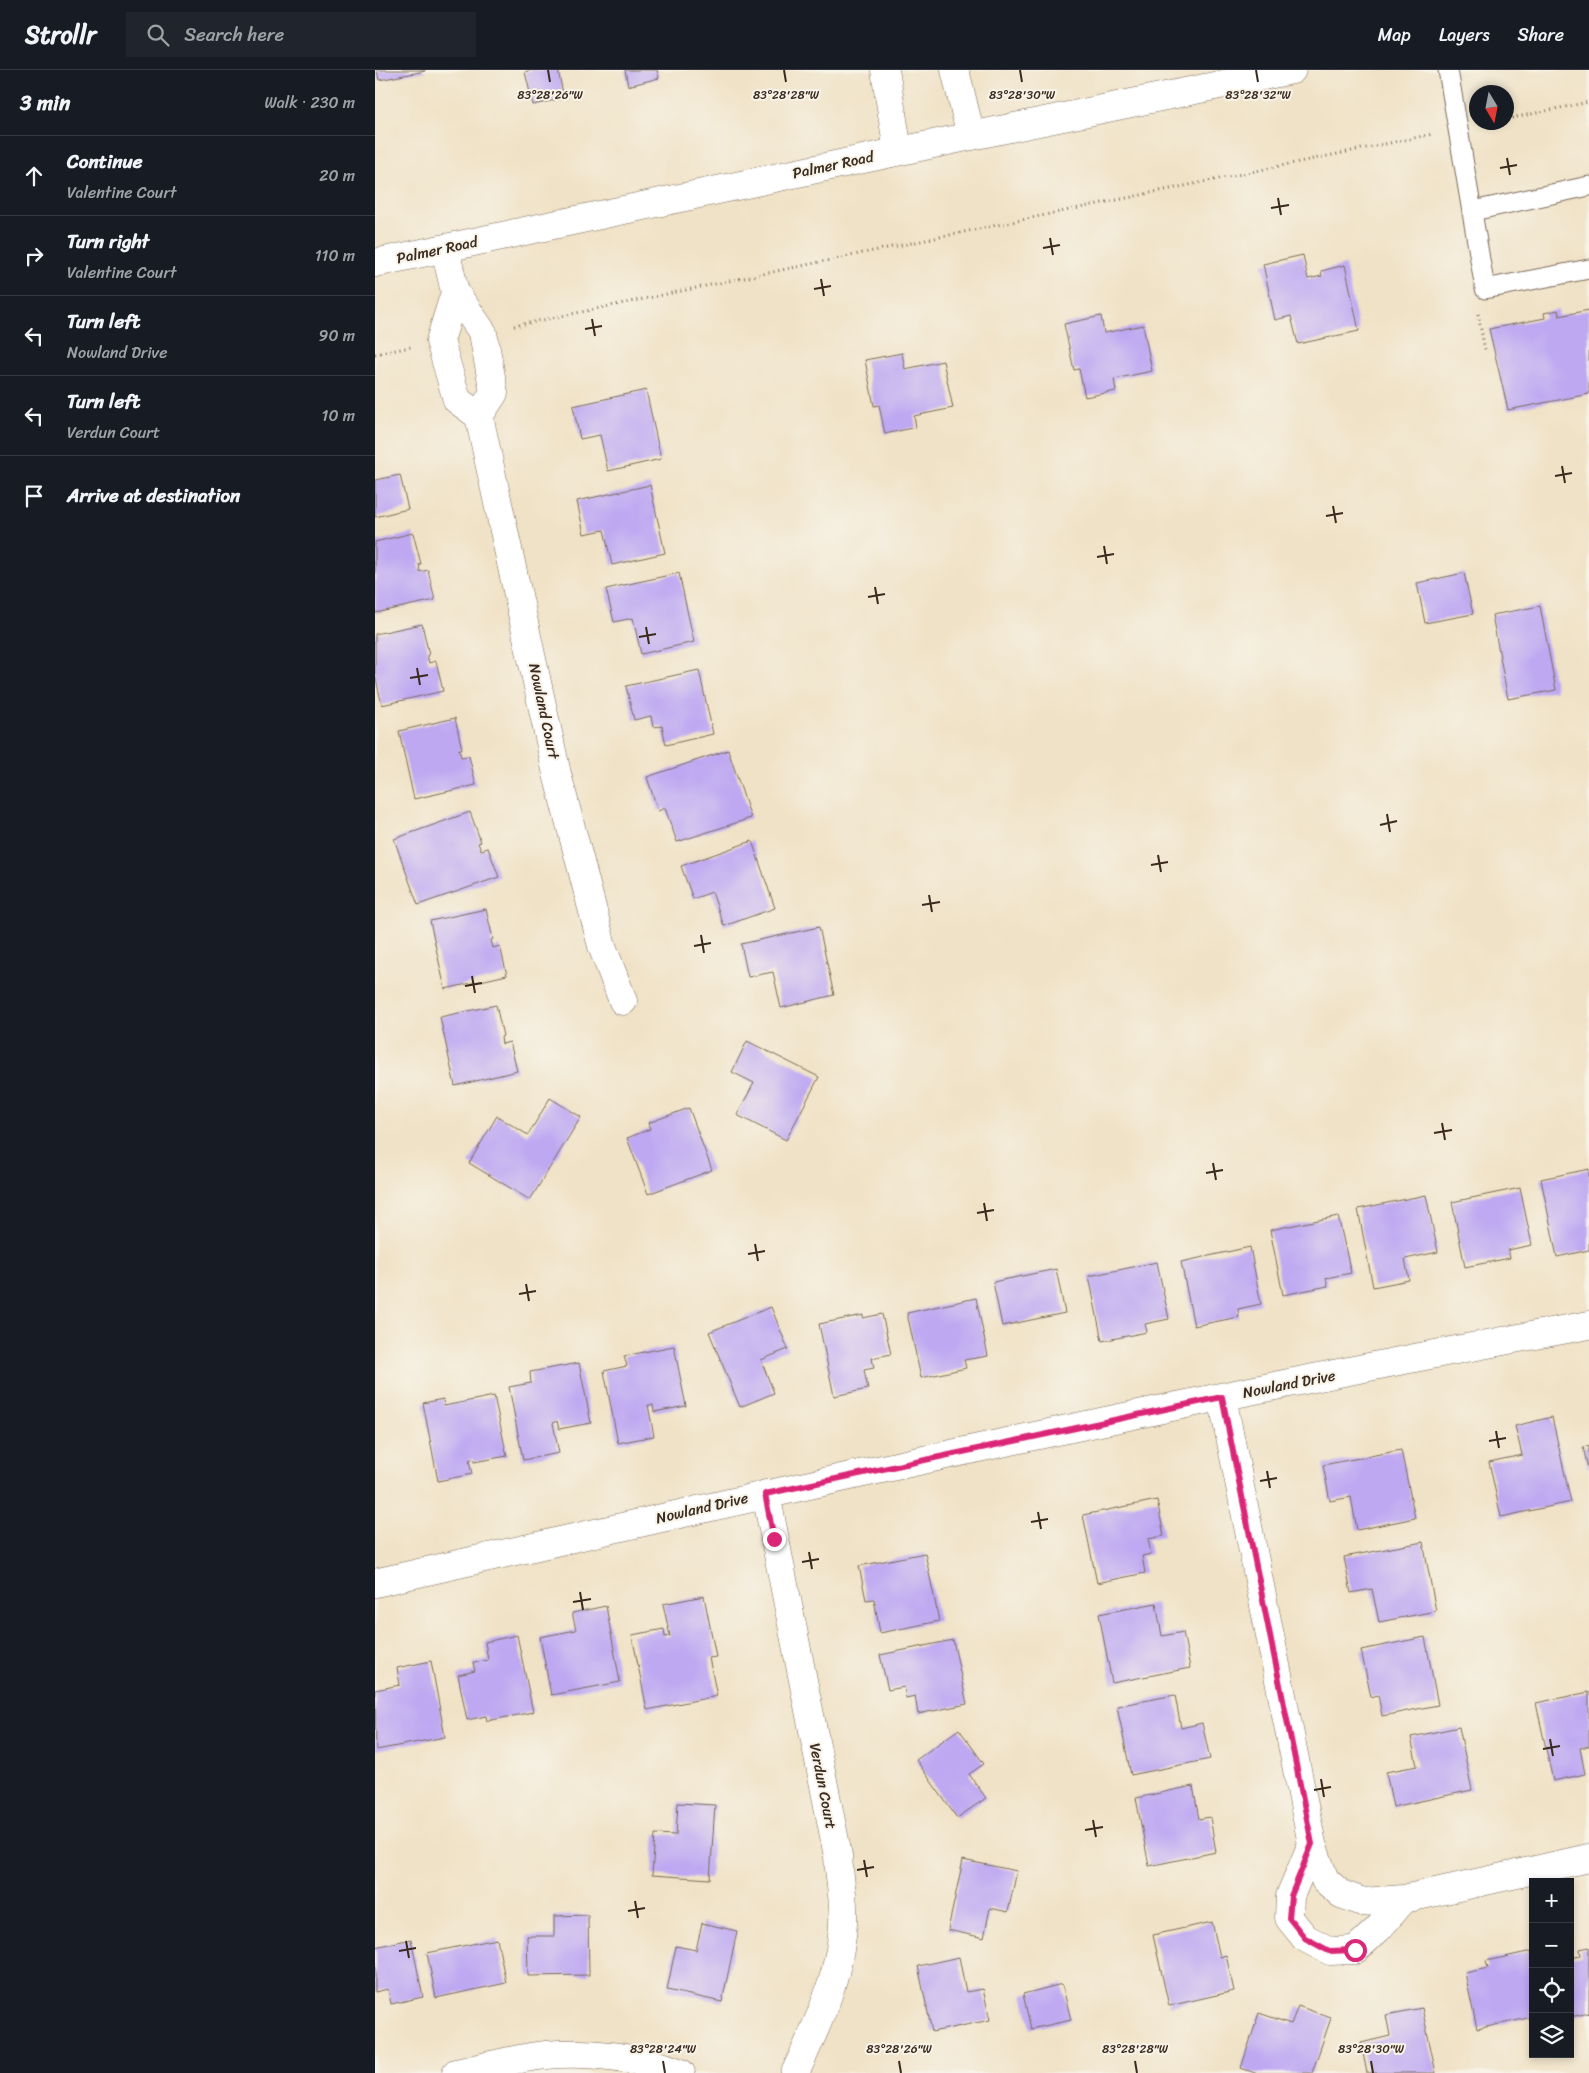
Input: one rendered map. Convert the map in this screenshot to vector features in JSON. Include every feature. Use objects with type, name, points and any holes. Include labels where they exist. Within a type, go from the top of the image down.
[{"type":"street","points":[[885,70],[898,151]]},
{"type":"street","points":[[955,70],[971,136]]},
{"type":"street","name":"Palmer Road","points":[[375,263],[898,151],[1292,70]]},
{"type":"street","points":[[445,249],[455,292],[483,333],[494,393],[479,416],[457,400],[440,341],[455,292]]},
{"type":"street","name":"Nowland Court","points":[[479,416],[557,774],[602,946],[623,1001]]},
{"type":"street","name":"Nowland Drive","points":[[375,1583],[765,1494],[1222,1397],[1589,1325]]},
{"type":"street","points":[[1222,1397],[1312,1844],[1325,1880],[1341,1894],[1363,1902],[1403,1898],[1589,1858]]},
{"type":"street","name":"Verdun Court","points":[[765,1494],[837,1856],[843,1907],[841,1946],[831,1984],[810,2041],[795,2073]]},
{"type":"street","points":[[1312,1844],[1291,1896],[1290,1903],[1289,1918],[1305,1938],[1329,1951],[1355,1950],[1378,1929],[1403,1898]]},
{"type":"street","points":[[456,2073],[545,2055],[602,2055],[664,2066],[681,2073]]},
{"type":"lane","points":[[1448,70],[1485,289],[1589,268]]},
{"type":"lane","points":[[1473,211],[1589,186]]},
{"type":"path","points":[[1514,118],[1589,102]]},
{"type":"path","points":[[512,326],[1458,129]]},
{"type":"path","points":[[375,354],[416,346]]},
{"type":"building","points":[[377,70],[425,70],[425,71],[379,80]]},
{"type":"building","points":[[532,70],[558,70],[564,98],[533,105],[525,72]]},
{"type":"building","points":[[625,70],[657,70],[659,78],[628,86]]},
{"type":"building","points":[[1303,255],[1308,279],[1322,276],[1321,271],[1345,265],[1359,331],[1298,344],[1291,316],[1275,320],[1263,264]]},
{"type":"building","points":[[1558,310],[1559,316],[1589,310],[1589,394],[1508,410],[1489,329],[1545,318],[1544,313]]},
{"type":"building","points":[[1101,316],[1104,333],[1143,325],[1152,371],[1114,379],[1116,391],[1085,397],[1079,369],[1074,370],[1064,324]]},
{"type":"building","points":[[902,353],[905,369],[943,361],[953,408],[914,416],[916,427],[885,434],[879,405],[874,406],[865,360]]},
{"type":"building","points":[[646,390],[661,459],[608,471],[600,435],[580,439],[573,406]]},
{"type":"building","points":[[400,475],[408,509],[375,517],[375,480]]},
{"type":"building","points":[[650,485],[665,553],[612,565],[604,530],[584,534],[577,501]]},
{"type":"building","points":[[413,533],[421,564],[419,564],[420,572],[428,570],[435,600],[375,613],[375,542]]},
{"type":"building","points":[[679,573],[694,642],[641,654],[633,618],[614,622],[606,589]]},
{"type":"building","points":[[1464,573],[1473,614],[1425,623],[1417,583]]},
{"type":"building","points":[[1540,606],[1556,690],[1508,699],[1492,615]]},
{"type":"building","points":[[422,624],[429,663],[436,661],[443,691],[382,705],[375,675],[375,634]]},
{"type":"building","points":[[699,670],[713,734],[666,745],[662,726],[653,727],[651,716],[634,720],[626,686]]},
{"type":"building","points":[[455,718],[462,749],[459,749],[461,757],[469,756],[476,785],[414,799],[399,731]]},
{"type":"building","points":[[728,750],[751,818],[677,842],[665,808],[658,811],[647,777]]},
{"type":"building","points":[[470,812],[481,842],[478,843],[481,850],[488,848],[499,877],[418,905],[394,839]]},
{"type":"building","points":[[752,841],[775,908],[724,926],[712,892],[693,899],[681,866]]},
{"type":"building","points":[[486,909],[493,939],[491,940],[493,948],[500,946],[507,975],[445,989],[430,921]]},
{"type":"building","points":[[819,927],[834,995],[781,1008],[773,972],[748,977],[741,944]]},
{"type":"building","points":[[496,1005],[503,1036],[501,1037],[502,1044],[510,1042],[517,1071],[455,1086],[440,1017]]},
{"type":"building","points":[[747,1041],[819,1077],[786,1140],[737,1115],[754,1083],[732,1072]]},
{"type":"building","points":[[550,1098],[581,1117],[530,1200],[469,1163],[497,1116],[528,1135]]},
{"type":"building","points":[[689,1108],[712,1170],[648,1194],[627,1138],[650,1129],[648,1123]]},
{"type":"building","points":[[1589,1169],[1589,1250],[1557,1257],[1541,1179]]},
{"type":"building","points":[[1520,1188],[1532,1245],[1508,1250],[1510,1258],[1465,1267],[1452,1202]]},
{"type":"building","points":[[1426,1195],[1438,1252],[1405,1259],[1409,1280],[1373,1287],[1358,1209]]},
{"type":"building","points":[[1338,1216],[1351,1273],[1326,1278],[1328,1286],[1283,1295],[1270,1230]]},
{"type":"building","points":[[1250,1247],[1261,1304],[1238,1309],[1239,1317],[1194,1326],[1181,1262]]},
{"type":"building","points":[[1157,1262],[1169,1319],[1145,1324],[1147,1332],[1102,1341],[1089,1276]]},
{"type":"building","points":[[1056,1269],[1065,1313],[1002,1326],[993,1282]]},
{"type":"building","points":[[976,1298],[988,1356],[964,1360],[966,1368],[921,1378],[907,1313]]},
{"type":"building","points":[[771,1307],[788,1349],[761,1360],[774,1393],[740,1407],[709,1332]]},
{"type":"building","points":[[882,1314],[891,1354],[872,1358],[874,1368],[864,1370],[868,1389],[834,1396],[819,1324],[863,1315],[863,1318]]},
{"type":"building","points":[[674,1346],[686,1406],[654,1412],[653,1405],[648,1405],[654,1436],[618,1443],[604,1371],[627,1366],[624,1356]]},
{"type":"building","points":[[579,1363],[591,1423],[559,1429],[557,1421],[553,1423],[559,1453],[523,1460],[509,1387],[531,1383],[530,1372]]},
{"type":"building","points":[[494,1396],[507,1456],[474,1462],[473,1459],[469,1460],[472,1474],[438,1481],[423,1403],[443,1399],[444,1406]]},
{"type":"building","points":[[1552,1417],[1571,1502],[1501,1517],[1489,1462],[1522,1455],[1515,1426]]},
{"type":"building","points":[[1589,1446],[1589,1468],[1588,1468],[1583,1447]]},
{"type":"building","points":[[1401,1450],[1415,1518],[1357,1530],[1351,1497],[1330,1501],[1323,1465]]},
{"type":"building","points":[[1157,1500],[1164,1536],[1148,1539],[1151,1554],[1142,1556],[1145,1573],[1097,1583],[1083,1515]]},
{"type":"building","points":[[1423,1542],[1436,1611],[1379,1622],[1372,1589],[1351,1593],[1344,1557]]},
{"type":"building","points":[[925,1553],[939,1621],[880,1633],[874,1599],[866,1600],[859,1566]]},
{"type":"building","points":[[704,1596],[716,1657],[709,1658],[717,1696],[647,1710],[632,1635],[664,1629],[665,1637],[670,1636],[663,1604]]},
{"type":"building","points":[[1156,1603],[1162,1636],[1183,1632],[1190,1668],[1112,1683],[1099,1614]]},
{"type":"building","points":[[606,1606],[620,1682],[551,1695],[540,1637],[576,1630],[572,1613]]},
{"type":"building","points":[[517,1635],[533,1712],[487,1721],[486,1716],[467,1720],[458,1675],[475,1671],[473,1663],[488,1660],[485,1642]]},
{"type":"building","points":[[1425,1637],[1438,1705],[1382,1716],[1378,1695],[1371,1697],[1361,1650]]},
{"type":"building","points":[[953,1640],[967,1704],[918,1714],[915,1696],[906,1698],[904,1687],[888,1690],[880,1655]]},
{"type":"building","points":[[431,1661],[445,1737],[376,1750],[375,1690],[400,1685],[397,1668]]},
{"type":"building","points":[[1589,1692],[1589,1746],[1580,1748],[1585,1774],[1553,1781],[1536,1703]]},
{"type":"building","points":[[1175,1695],[1181,1728],[1202,1723],[1210,1759],[1131,1775],[1117,1706]]},
{"type":"building","points":[[1459,1727],[1472,1790],[1393,1807],[1386,1772],[1417,1766],[1411,1737]]},
{"type":"building","points":[[959,1729],[984,1764],[969,1774],[986,1798],[957,1818],[916,1760]]},
{"type":"building","points":[[1193,1786],[1199,1819],[1210,1817],[1216,1852],[1149,1866],[1136,1798]]},
{"type":"building","points":[[678,1803],[715,1805],[710,1879],[652,1875],[655,1834],[676,1835]]},
{"type":"building","points":[[963,1860],[1017,1871],[1008,1912],[990,1908],[984,1938],[948,1930]]},
{"type":"building","points":[[588,1915],[589,1975],[528,1976],[527,1936],[554,1936],[554,1916]]},
{"type":"building","points":[[1212,1922],[1220,1957],[1226,1955],[1234,1991],[1169,2006],[1153,1935]]},
{"type":"building","points":[[702,1923],[737,1931],[722,2002],[667,1990],[676,1946],[696,1950]]},
{"type":"building","points":[[411,1939],[423,1997],[391,2004],[388,1989],[375,1992],[375,1947]]},
{"type":"building","points":[[497,1939],[506,1983],[436,1998],[427,1953]]},
{"type":"building","points":[[1589,1947],[1589,2013],[1574,2016],[1574,1957],[1581,1956],[1580,1949]]},
{"type":"building","points":[[1529,1952],[1529,2018],[1477,2029],[1465,1973],[1488,1968],[1486,1961]]},
{"type":"building","points":[[959,1957],[966,1992],[983,1989],[990,2020],[932,2032],[918,1966]]},
{"type":"building","points":[[1062,1984],[1071,2020],[1031,2029],[1023,1994]]},
{"type":"building","points":[[1298,2006],[1331,2018],[1312,2073],[1255,2073],[1241,2068],[1259,2013],[1291,2024]]},
{"type":"building","points":[[1422,2008],[1436,2073],[1367,2073],[1361,2043],[1390,2036],[1386,2015]]},
{"type":"route","points":[[774,1539],[765,1494],[1222,1397],[1312,1844],[1291,1896],[1289,1918],[1305,1938],[1329,1951],[1355,1950]]}]
